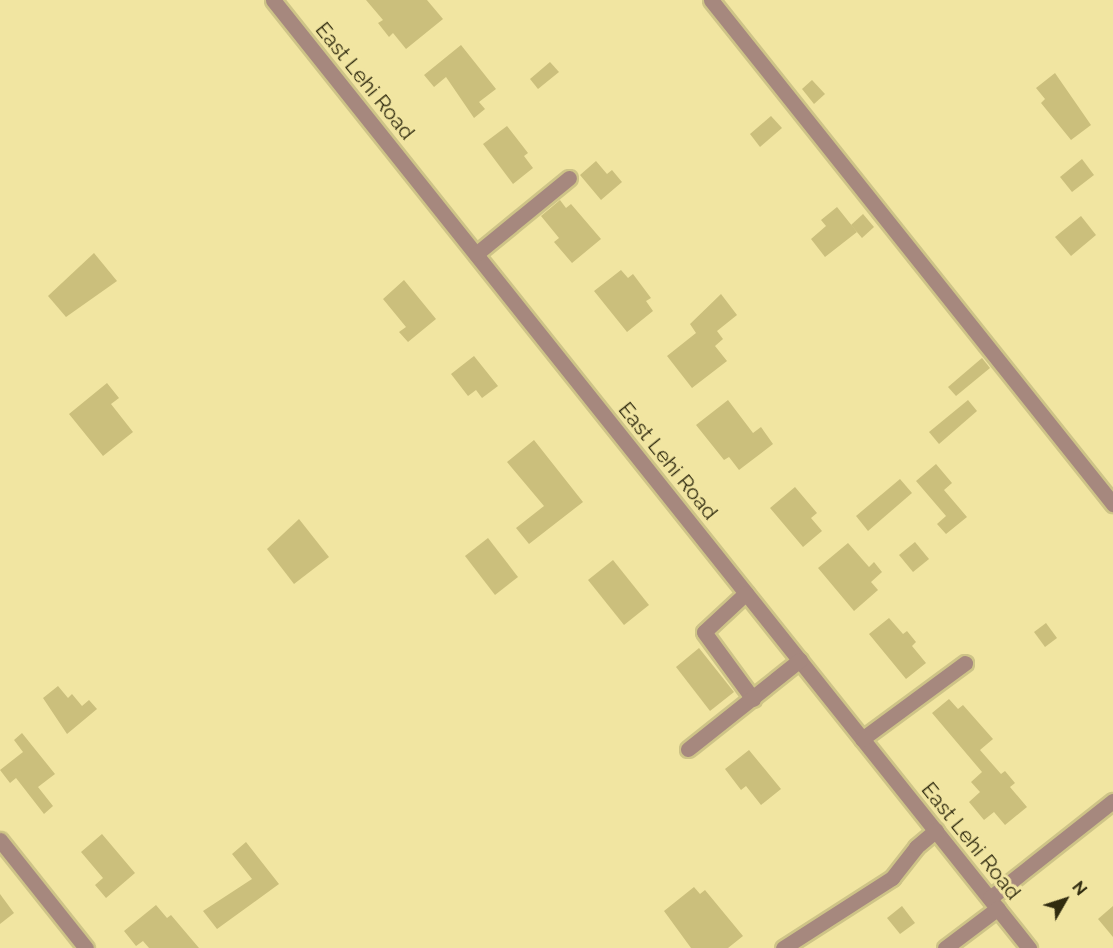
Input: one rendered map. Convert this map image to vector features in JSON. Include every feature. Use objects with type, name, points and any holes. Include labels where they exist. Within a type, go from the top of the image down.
[{"type":"street","name":"East Lehi Road","points":[[273,0],[1029,948]]},
{"type":"street","points":[[711,0],[1113,504]]},
{"type":"street","points":[[476,254],[569,178]]},
{"type":"street","points":[[746,593],[704,632],[753,699]]},
{"type":"street","points":[[688,749],[800,660]]},
{"type":"street","points":[[862,739],[965,663]]},
{"type":"street","points":[[945,948],[1113,801]]},
{"type":"street","points":[[783,948],[892,878],[916,847],[936,830]]},
{"type":"street","points":[[0,840],[86,948]]},
{"type":"building","points":[[366,0],[427,0],[443,19],[406,49],[393,33],[389,37],[378,23],[383,20]]},
{"type":"building","points":[[461,45],[496,89],[479,102],[485,109],[474,118],[446,77],[434,87],[424,75]]},
{"type":"building","points":[[550,62],[559,72],[538,89],[530,79]]},
{"type":"building","points":[[1055,73],[1091,125],[1071,140],[1041,103],[1045,99],[1036,88]]},
{"type":"building","points":[[812,80],[825,94],[814,104],[802,89]]},
{"type":"building","points":[[771,116],[782,128],[760,147],[750,134]]},
{"type":"building","points":[[507,126],[528,153],[524,156],[533,168],[513,184],[483,144]]},
{"type":"building","points":[[1082,159],[1094,175],[1072,192],[1060,177]]},
{"type":"building","points":[[596,161],[607,174],[612,170],[622,182],[601,200],[580,175]]},
{"type":"building","points":[[560,200],[566,208],[571,204],[601,239],[572,263],[554,242],[559,238],[541,216]]},
{"type":"building","points":[[837,207],[857,232],[825,257],[811,239],[826,226],[821,220]]},
{"type":"building","points":[[863,214],[874,227],[862,238],[851,225]]},
{"type":"building","points":[[1081,216],[1096,235],[1071,256],[1055,237]]},
{"type":"building","points":[[94,253],[117,281],[66,317],[48,296]]},
{"type":"building","points":[[621,270],[628,278],[633,274],[651,298],[646,301],[653,311],[627,332],[594,291]]},
{"type":"building","points":[[404,280],[436,319],[408,342],[399,332],[406,327],[383,299]]},
{"type":"building","points":[[721,294],[737,315],[717,331],[723,339],[715,346],[727,361],[692,388],[667,356],[696,333],[690,324]]},
{"type":"building","points":[[474,356],[498,386],[482,398],[476,390],[468,396],[451,374]]},
{"type":"building","points":[[982,358],[990,368],[956,396],[948,387]]},
{"type":"building","points":[[107,383],[119,398],[111,404],[133,432],[103,456],[69,414]]},
{"type":"building","points":[[728,400],[753,433],[761,427],[773,444],[739,470],[729,457],[724,460],[696,425]]},
{"type":"building","points":[[968,400],[977,411],[939,444],[929,432]]},
{"type":"building","points":[[534,440],[583,502],[529,544],[516,528],[544,506],[507,462]]},
{"type":"building","points":[[936,464],[952,483],[944,490],[967,517],[946,534],[937,524],[946,516],[916,481]]},
{"type":"building","points":[[900,479],[912,493],[868,531],[856,516]]},
{"type":"building","points":[[795,487],[817,513],[811,518],[822,531],[803,547],[770,508]]},
{"type":"building","points":[[299,519],[329,557],[294,584],[267,549]]},
{"type":"building","points":[[488,538],[518,577],[495,595],[465,556]]},
{"type":"building","points":[[915,542],[929,559],[913,572],[899,555]]},
{"type":"building","points":[[848,543],[869,567],[874,562],[882,572],[871,582],[878,590],[854,611],[818,568]]},
{"type":"building","points":[[613,560],[649,605],[624,625],[588,580]]},
{"type":"building","points":[[889,618],[903,634],[907,631],[916,642],[912,646],[926,663],[906,679],[869,634]]},
{"type":"building","points":[[1046,623],[1057,638],[1045,647],[1034,632]]},
{"type":"building","points":[[699,648],[734,692],[710,711],[676,667]]},
{"type":"building","points":[[58,686],[68,698],[72,694],[82,706],[89,700],[97,709],[67,734],[43,698]]},
{"type":"building","points":[[949,699],[958,709],[963,705],[993,739],[980,750],[1001,774],[1005,771],[1015,783],[1010,787],[1027,807],[1005,825],[994,812],[984,820],[969,802],[980,792],[971,782],[982,772],[932,713]]},
{"type":"building","points":[[22,733],[55,774],[38,787],[53,806],[44,814],[16,778],[10,783],[0,770],[23,752],[14,740]]},
{"type":"building","points":[[749,750],[781,789],[761,805],[746,786],[741,790],[725,769]]},
{"type":"building","points":[[102,834],[135,873],[106,898],[95,885],[103,878],[81,852]]},
{"type":"building","points":[[246,842],[279,884],[217,929],[203,911],[252,879],[232,854]]},
{"type":"building","points":[[694,887],[700,894],[705,890],[743,936],[728,948],[691,948],[664,911]]},
{"type":"building","points":[[0,894],[14,913],[0,924]]},
{"type":"building","points":[[156,905],[167,918],[171,915],[199,948],[149,948],[143,941],[136,946],[124,931]]},
{"type":"building","points":[[902,906],[915,923],[900,934],[887,918]]},
{"type":"building","points":[[1113,906],[1113,937],[1098,919]]}]
